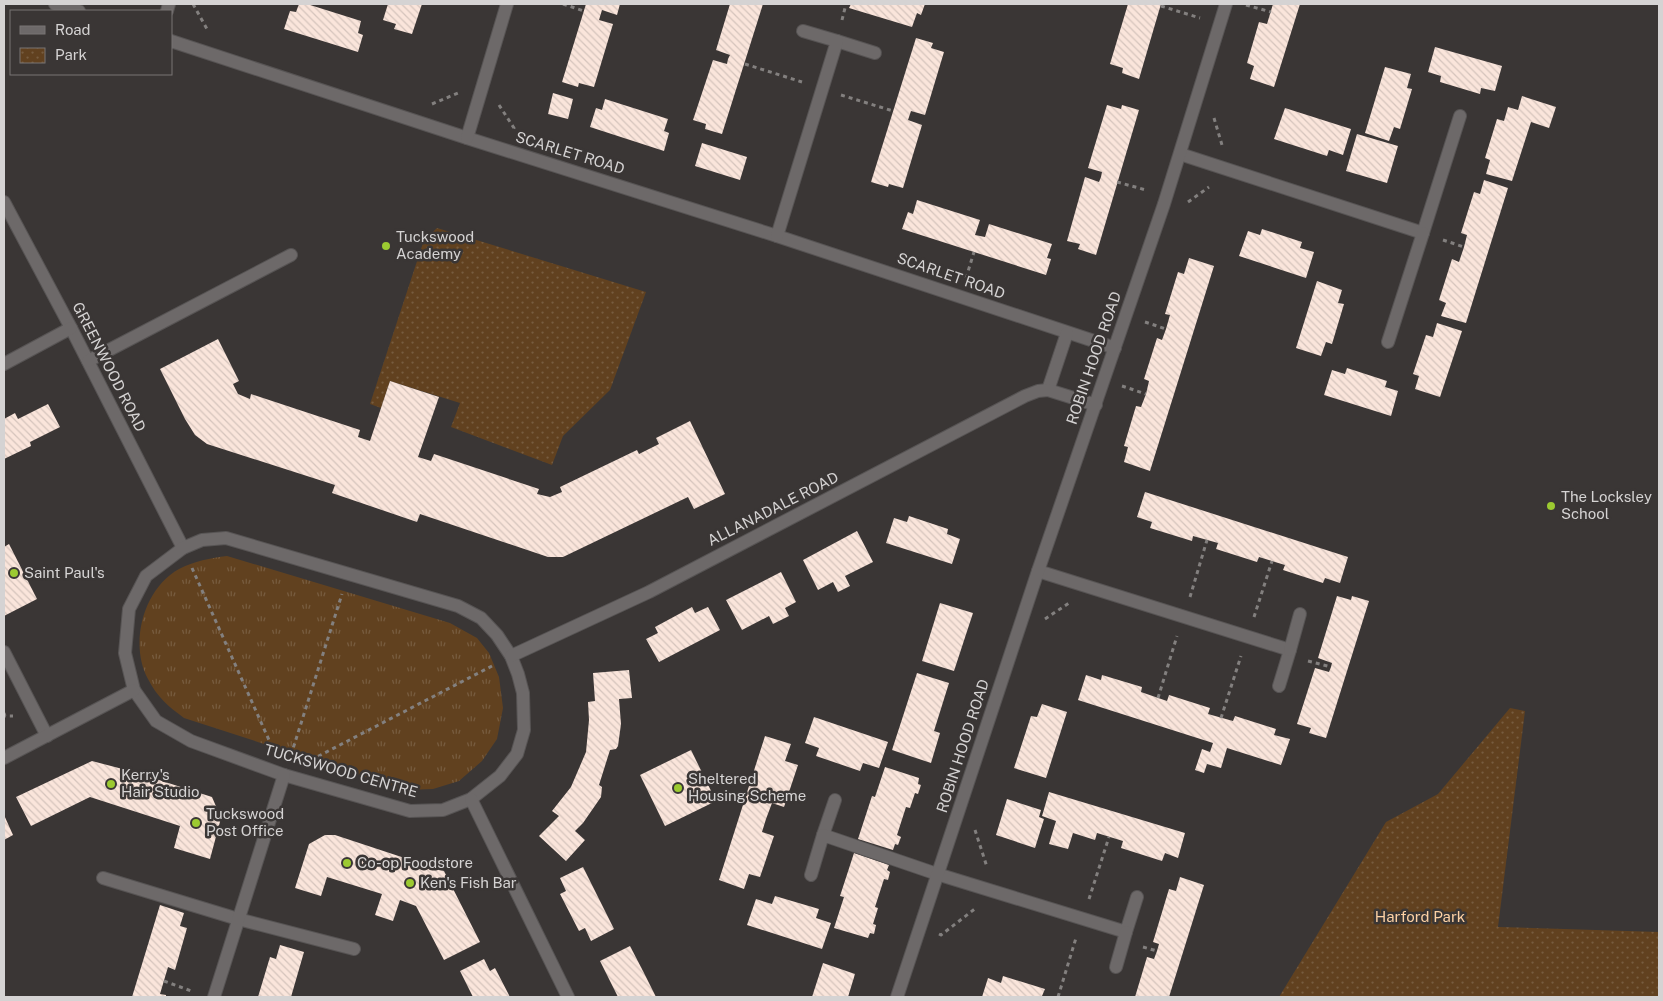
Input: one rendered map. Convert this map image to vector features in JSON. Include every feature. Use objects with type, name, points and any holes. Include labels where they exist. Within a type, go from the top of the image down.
[{"type":"street","points":[[55,4],[76,10]]},
{"type":"street","points":[[467,138],[507,4]]},
{"type":"street","name":"ROBIN HOOD ROAD","points":[[897,997],[1021,619],[1096,405],[1180,154],[1226,4]]},
{"type":"street","points":[[803,31],[875,53]]},
{"type":"street","name":"SCARLET ROAD","points":[[172,41],[467,138],[954,293],[1115,348]]},
{"type":"street","points":[[777,236],[837,41]]},
{"type":"street","points":[[1388,342],[1460,116]]},
{"type":"street","points":[[1180,154],[1423,233]]},
{"type":"street","name":"GREENWOOD ROAD","points":[[4,202],[71,328],[183,548]]},
{"type":"street","points":[[88,361],[291,254]]},
{"type":"street","points":[[4,364],[71,328]]},
{"type":"street","points":[[1067,333],[1048,390],[1096,405]]},
{"type":"street","name":"ALLANADALE ROAD","points":[[511,656],[649,592],[1025,396],[1038,391],[1048,390]]},
{"type":"street","name":"TUCKSWOOD CENTRE","points":[[226,538],[458,606],[481,618],[497,634],[511,656],[518,674],[523,693],[524,730],[517,754],[500,776],[471,800],[442,810],[410,811],[284,775],[191,741],[156,721],[134,690],[125,653],[129,609],[146,576],[183,548],[202,540],[226,538]]},
{"type":"street","points":[[1038,570],[1290,650]]},
{"type":"street","points":[[1279,686],[1300,614]]},
{"type":"street","points":[[4,652],[47,736]]},
{"type":"street","points":[[4,758],[134,690]]},
{"type":"street","points":[[214,997],[284,775]]},
{"type":"street","points":[[471,800],[568,997]]},
{"type":"street","points":[[811,875],[835,800]]},
{"type":"street","points":[[823,835],[937,874],[1126,932]]},
{"type":"street","points":[[103,878],[238,919],[354,949]]},
{"type":"street","points":[[1116,967],[1138,897]]},
{"type":"path","points":[[563,4],[584,11]]},
{"type":"path","points":[[1243,4],[1271,12]]},
{"type":"path","points":[[1161,6],[1220,24]]},
{"type":"path","points":[[1117,182],[1166,196]]},
{"type":"path","points":[[968,272],[974,252]]},
{"type":"path","points":[[183,548],[284,775]]},
{"type":"path","points":[[284,775],[343,572]]},
{"type":"path","points":[[1021,619],[1038,624],[1074,600],[1079,584]]},
{"type":"path","points":[[284,775],[511,656]]},
{"type":"path","points":[[164,982],[196,992]]},
{"type":"green space","points":[[437,228],[646,292],[610,390],[563,436],[552,465],[451,427],[460,403],[390,381],[381,408],[370,404],[424,240]]},
{"type":"green space","points":[[227,556],[450,623],[477,638],[489,653],[499,677],[503,708],[497,739],[482,761],[459,781],[433,789],[406,790],[184,718],[163,701],[155,691],[142,665],[140,634],[143,618],[148,603],[156,590],[179,569],[209,559]]},
{"type":"green space","name":"Harford Park","points":[[1510,708],[1525,711],[1498,927],[1659,932],[1659,997],[1279,997],[1386,822],[1438,794]]},
{"type":"building","points":[[299,4],[307,4],[361,21],[358,33],[363,35],[358,52],[284,29],[290,11],[296,12]]},
{"type":"building","points":[[388,4],[422,4],[412,34],[394,29],[396,24],[383,20]]},
{"type":"building","points":[[586,4],[620,4],[617,15],[602,10],[599,20],[613,24],[594,87],[579,83],[578,87],[562,82]]},
{"type":"building","points":[[730,4],[763,4],[722,134],[705,129],[706,124],[693,120],[713,60],[727,64],[730,55],[716,50]]},
{"type":"building","points":[[851,4],[925,4],[921,15],[917,13],[912,27],[849,8]]},
{"type":"building","points":[[1128,4],[1161,4],[1139,79],[1122,73],[1123,68],[1110,64]]},
{"type":"building","points":[[1273,4],[1300,4],[1274,87],[1250,79],[1254,66],[1247,63],[1259,22],[1267,24]]},
{"type":"building","points":[[916,38],[933,43],[931,48],[944,52],[925,115],[911,111],[908,120],[922,125],[903,188],[889,184],[888,187],[871,182]]},
{"type":"building","points":[[1435,47],[1502,66],[1495,91],[1481,88],[1480,94],[1440,82],[1441,76],[1428,72]]},
{"type":"building","points":[[1385,67],[1411,74],[1407,88],[1412,89],[1400,129],[1394,127],[1389,141],[1365,133]]},
{"type":"building","points":[[553,93],[573,99],[568,119],[548,114]]},
{"type":"building","points":[[1522,96],[1556,107],[1549,128],[1531,122],[1512,181],[1486,174],[1490,160],[1485,158],[1497,119],[1504,121],[1508,107],[1518,110]]},
{"type":"building","points":[[605,99],[668,119],[664,131],[669,133],[664,151],[590,127],[596,108],[602,110]]},
{"type":"building","points":[[1107,105],[1121,109],[1122,105],[1139,110],[1096,255],[1078,249],[1080,244],[1067,241],[1085,177],[1099,182],[1101,177],[1102,172],[1088,168]]},
{"type":"building","points":[[1285,108],[1351,129],[1343,155],[1329,150],[1327,156],[1274,139]]},
{"type":"building","points":[[1357,134],[1398,146],[1387,183],[1346,171]]},
{"type":"building","points":[[702,143],[747,157],[740,180],[695,166]]},
{"type":"building","points":[[1484,180],[1508,188],[1466,323],[1441,316],[1446,303],[1439,300],[1452,259],[1459,262],[1467,235],[1461,233],[1474,192],[1480,194]]},
{"type":"building","points":[[917,200],[980,220],[975,235],[985,237],[989,224],[1052,244],[1047,258],[1051,259],[1046,275],[902,229],[908,212],[913,214]]},
{"type":"building","points":[[1262,229],[1302,242],[1300,248],[1314,252],[1306,278],[1239,256],[1248,231],[1260,235]]},
{"type":"building","points":[[1189,258],[1214,266],[1150,471],[1124,462],[1128,447],[1124,446],[1136,406],[1141,407],[1146,394],[1149,381],[1144,379],[1157,338],[1162,340],[1166,329],[1170,315],[1165,314],[1178,272],[1184,274]]},
{"type":"building","points":[[1317,281],[1342,290],[1338,303],[1344,304],[1332,344],[1326,342],[1321,356],[1296,348]]},
{"type":"building","points":[[1437,323],[1462,331],[1440,397],[1415,389],[1419,376],[1413,374],[1426,335],[1433,337]]},
{"type":"building","points":[[218,339],[239,381],[233,384],[238,394],[250,399],[251,394],[360,430],[358,437],[370,441],[390,381],[439,397],[418,457],[431,461],[434,454],[539,489],[537,494],[550,497],[562,492],[560,487],[637,450],[639,454],[659,444],[656,438],[690,421],[725,494],[694,509],[688,497],[563,557],[548,557],[420,514],[417,522],[332,493],[335,485],[207,444],[195,435],[160,369]]},
{"type":"building","points":[[1347,368],[1387,381],[1385,387],[1398,391],[1391,416],[1324,395],[1332,370],[1345,374]]},
{"type":"building","points":[[48,404],[60,427],[30,442],[31,446],[4,459],[4,419],[15,413],[18,419]]},
{"type":"building","points":[[1145,492],[1348,557],[1340,583],[1325,578],[1323,583],[1283,570],[1285,565],[1259,557],[1257,562],[1216,549],[1218,543],[1193,536],[1192,541],[1150,528],[1152,522],[1137,517]]},
{"type":"building","points":[[909,516],[948,529],[947,534],[960,539],[952,564],[886,543],[894,518],[907,522]]},
{"type":"building","points":[[857,531],[873,562],[845,576],[850,586],[838,592],[833,582],[818,590],[803,560]]},
{"type":"building","name":"Saint Paul's","points":[[9,544],[37,599],[4,616],[4,547]]},
{"type":"building","points":[[781,572],[796,602],[785,608],[789,616],[773,624],[769,616],[742,630],[726,600]]},
{"type":"building","points":[[1337,596],[1351,600],[1352,596],[1369,601],[1326,738],[1309,733],[1311,728],[1297,724],[1315,668],[1329,672],[1331,667],[1332,663],[1318,658]]},
{"type":"building","points":[[940,603],[973,613],[954,671],[922,661]]},
{"type":"building","points":[[692,607],[695,613],[708,607],[720,630],[659,662],[646,639],[658,633],[655,627]]},
{"type":"building","points":[[629,670],[632,698],[619,699],[621,724],[618,746],[616,749],[610,750],[599,785],[602,787],[601,797],[575,831],[585,840],[566,861],[539,836],[559,816],[552,811],[571,787],[586,752],[589,720],[588,702],[595,701],[593,673]]},
{"type":"building","points":[[917,673],[949,683],[934,731],[940,733],[931,763],[892,750]]},
{"type":"building","points":[[1086,675],[1101,680],[1102,675],[1142,687],[1141,692],[1167,701],[1169,695],[1210,708],[1208,714],[1233,721],[1235,716],[1276,729],[1274,735],[1290,739],[1281,765],[1227,748],[1221,768],[1207,764],[1204,773],[1195,770],[1202,749],[1210,752],[1213,743],[1078,700]]},
{"type":"building","points":[[1042,704],[1067,712],[1046,778],[1014,768],[1031,716],[1037,717]]},
{"type":"building","points":[[814,717],[888,742],[879,768],[863,763],[860,771],[816,756],[819,748],[805,743]]},
{"type":"building","points":[[765,736],[791,744],[785,761],[798,765],[784,807],[772,803],[766,819],[762,832],[774,836],[760,877],[749,874],[744,889],[719,880]]},
{"type":"building","name":"Sheltered Housing Scheme","points":[[691,750],[716,801],[665,826],[640,775]]},
{"type":"building","points":[[92,761],[134,772],[212,797],[221,818],[210,859],[174,848],[180,826],[90,797],[31,826],[16,797]]},
{"type":"building","points":[[885,767],[919,778],[918,784],[921,785],[918,794],[915,793],[910,808],[906,807],[897,835],[901,837],[898,845],[895,844],[893,850],[858,839],[872,796],[875,797]]},
{"type":"building","points":[[1049,792],[1185,833],[1178,858],[1165,853],[1162,861],[1121,848],[1123,841],[1097,833],[1095,840],[1073,833],[1068,849],[1049,844],[1056,821],[1042,816]]},
{"type":"building","points":[[1007,799],[1041,810],[1039,817],[1044,819],[1035,848],[996,835]]},
{"type":"building","points":[[4,815],[13,835],[4,840]]},
{"type":"building","points":[[325,835],[335,835],[444,871],[480,942],[444,960],[416,906],[400,900],[393,921],[375,915],[382,894],[327,877],[321,896],[295,888],[309,844]]},
{"type":"building","points":[[854,853],[889,865],[887,870],[890,872],[888,880],[884,879],[875,907],[878,908],[873,924],[876,925],[874,934],[870,933],[868,938],[834,928],[844,897],[840,896]]},
{"type":"building","points":[[583,867],[614,929],[591,941],[585,928],[579,931],[560,894],[566,891],[560,878]]},
{"type":"building","points":[[1180,877],[1204,885],[1169,997],[1135,997],[1147,957],[1154,959],[1157,951],[1159,944],[1153,942],[1169,889],[1176,891]]},
{"type":"building","points":[[775,896],[819,909],[816,918],[831,923],[822,949],[747,925],[756,899],[772,904]]},
{"type":"building","points":[[160,905],[184,913],[180,926],[187,928],[175,970],[168,967],[160,994],[166,995],[166,997],[132,997]]},
{"type":"building","points":[[280,945],[304,952],[291,997],[258,997],[270,957],[276,959]]},
{"type":"building","points":[[630,946],[656,997],[618,997],[600,961]]},
{"type":"building","points":[[484,959],[490,971],[495,968],[510,997],[473,997],[460,971]]},
{"type":"building","points":[[823,963],[855,974],[848,997],[812,997]]},
{"type":"building","points":[[1003,976],[1045,989],[1042,996],[1046,997],[982,997],[988,978],[1001,983]]},
{"type":"place","name":"Tuckswood Academy","points":[[386,246]]},
{"type":"place","name":"The Locksley School","points":[[1551,506]]},
{"type":"place","name":"Saint Paul's","points":[[14,573]]},
{"type":"place","name":"Kerry's Hair Studio","points":[[111,784]]},
{"type":"place","name":"Sheltered Housing Scheme","points":[[678,788]]},
{"type":"place","name":"Tuckswood Post Office","points":[[196,823]]},
{"type":"place","name":"Co-op Foodstore","points":[[347,863]]},
{"type":"place","name":"Ken's Fish Bar","points":[[410,883]]}]
